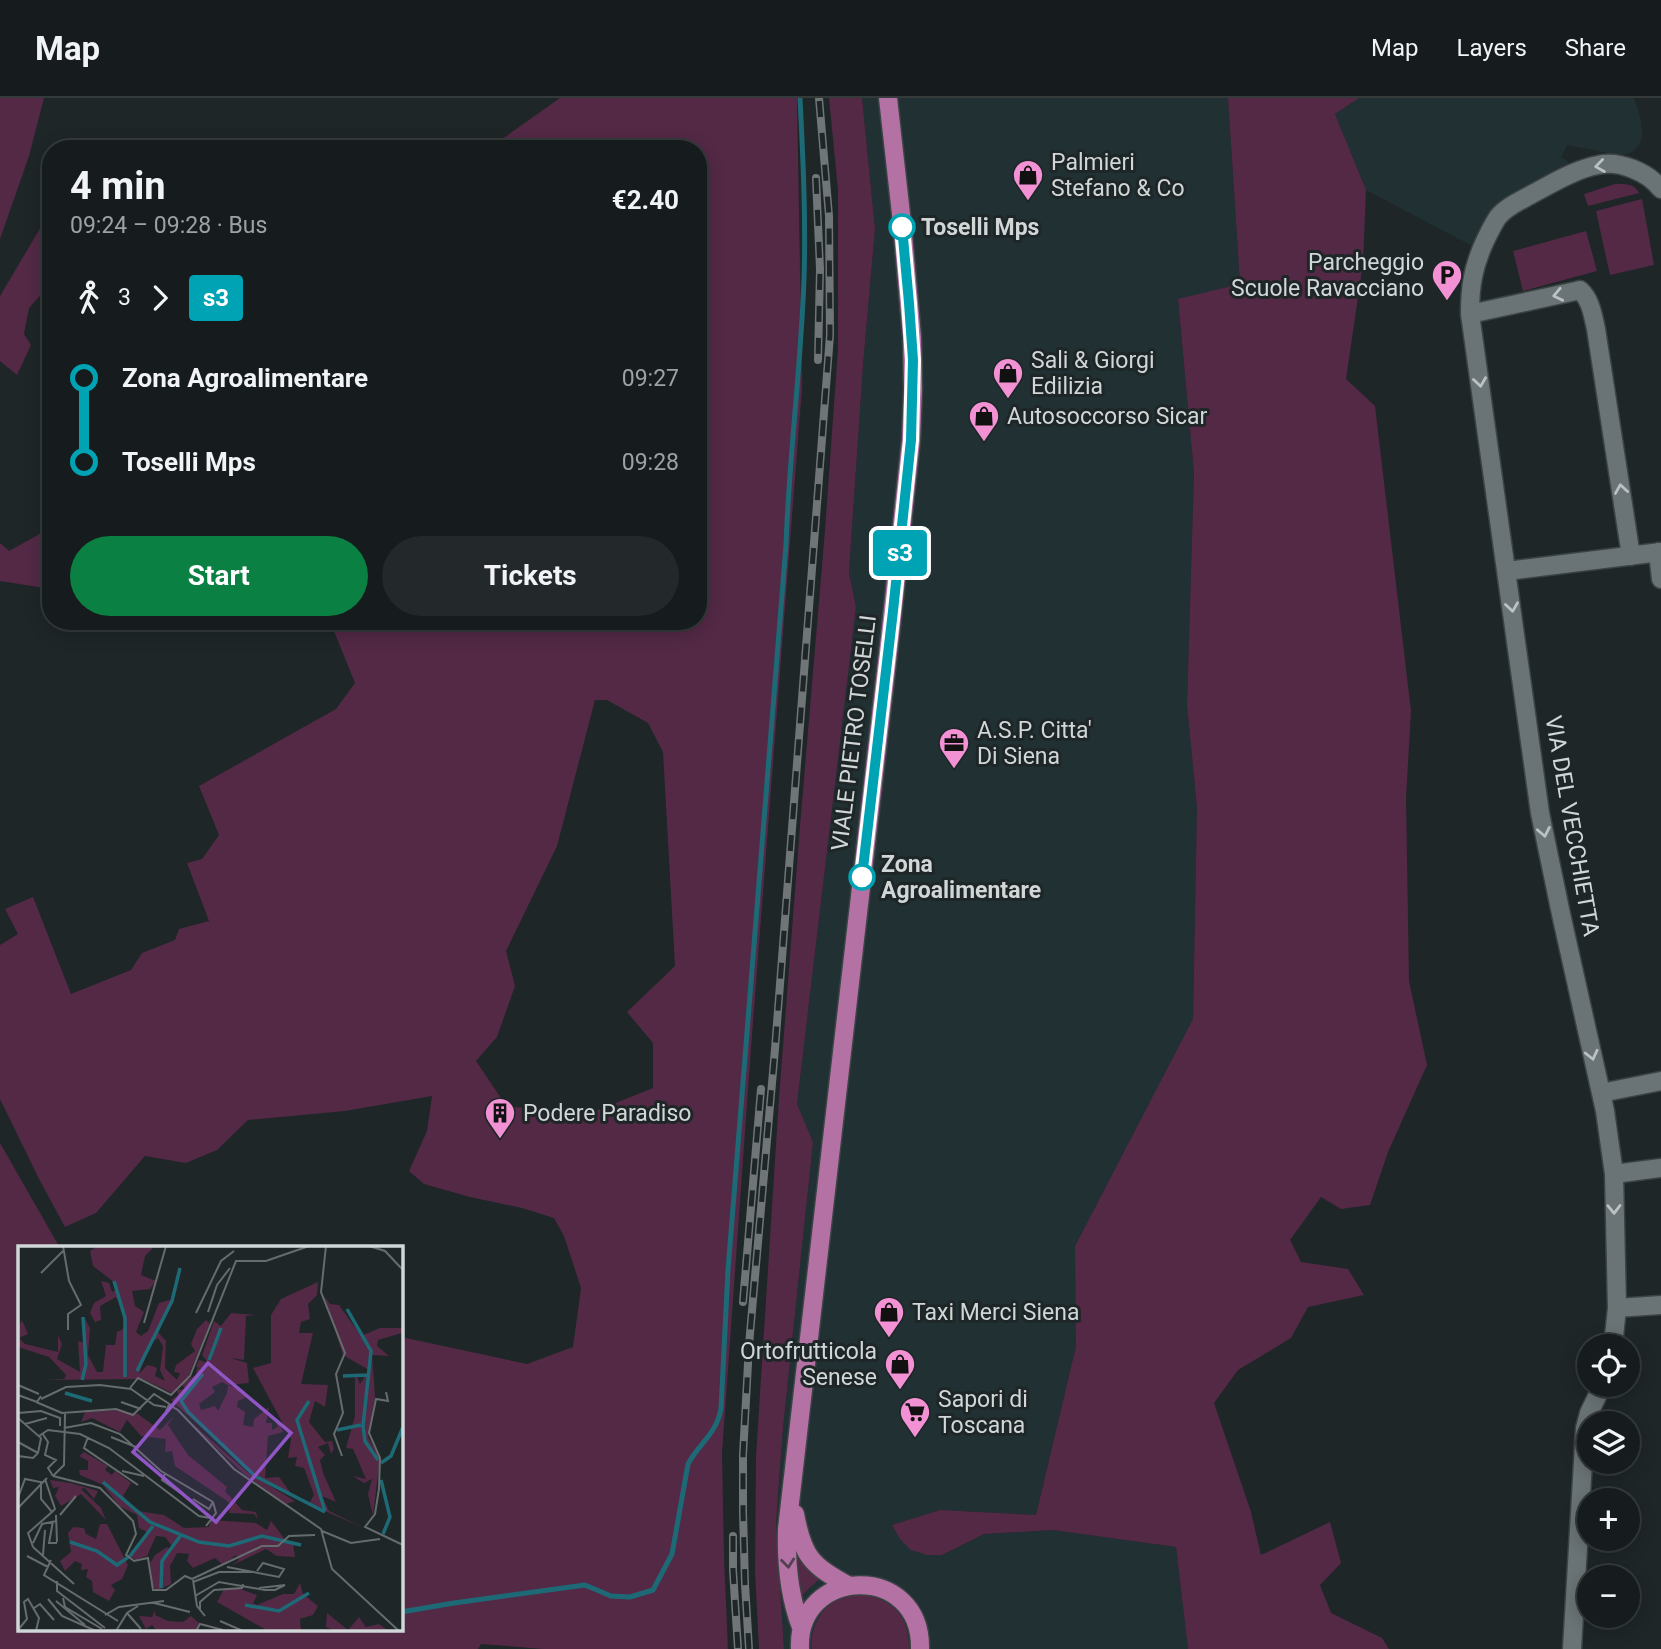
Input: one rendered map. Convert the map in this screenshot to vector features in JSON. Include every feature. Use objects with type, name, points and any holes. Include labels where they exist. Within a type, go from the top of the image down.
[{"type":"main road","name":"VIALE PIETRO TOSELLI","points":[[802,1627],[792,1596],[787,1529],[911,440],[911,318],[888,98]]},
{"type":"main road","name":"VIALE PIETRO TOSELLI","points":[[791,1497],[800,1540],[806,1553],[820,1569],[849,1586]]},
{"type":"main road","name":"VIALE PIETRO TOSELLI","points":[[800,1649],[802,1627],[810,1610],[820,1600],[836,1590],[870,1584],[893,1594],[911,1612],[916,1622],[920,1649]]},
{"type":"street","name":"VIA DEL VECCHIETTA","points":[[1615,1334],[1617,1308],[1614,1174],[1601,1093],[1540,813],[1470,314],[1470,286],[1479,254],[1498,217],[1516,203],[1566,177],[1599,164],[1621,166],[1644,173],[1661,188]]},
{"type":"street","points":[[1470,314],[1580,290],[1585,294],[1596,329],[1631,556]]},
{"type":"street","points":[[1507,571],[1660,552],[1661,579]]},
{"type":"street","points":[[1601,1093],[1661,1081]]},
{"type":"street","points":[[1614,1174],[1661,1168]]},
{"type":"street","points":[[1617,1308],[1661,1305]]},
{"type":"street","points":[[1572,1649],[1585,1428],[1597,1397]]},
{"type":"shaded area","points":[[0,98],[44,98],[29,156],[0,239]]},
{"type":"shaded area","points":[[560,98],[797,98],[802,387],[722,1453],[728,1649],[544,1649],[481,1644],[478,1649],[0,1649],[0,1143],[59,1246],[18,1246],[18,1632],[402,1632],[402,1337],[527,1364],[573,1347],[581,1288],[564,1236],[554,1218],[424,1184],[409,1171],[427,1131],[432,1096],[345,1111],[248,1120],[217,1150],[186,1163],[145,1156],[96,1213],[65,1227],[0,1099],[0,945],[18,934],[5,909],[33,897],[71,994],[131,970],[142,953],[175,940],[179,929],[209,921],[187,863],[202,859],[219,835],[199,786],[336,709],[355,683],[334,630],[707,630],[707,140],[501,140]],"holes":[[[595,700],[607,700],[648,723],[663,752],[675,966],[627,1012],[653,1043],[653,1088],[598,1110],[507,1107],[476,1061],[497,1037],[515,986],[506,951],[557,846]]]},
{"type":"shaded area","points":[[829,98],[862,98],[875,229],[849,572],[856,607],[797,1104],[813,1142],[783,1428],[776,1526],[784,1649],[759,1649],[755,1572],[756,1456],[779,1098],[838,349],[838,190]]},
{"type":"shaded area","points":[[862,98],[1228,98],[1240,284],[1178,300],[1194,473],[1187,705],[1197,808],[1193,1020],[1075,1246],[1076,1346],[1036,1515],[940,1510],[892,1525],[942,1555],[984,1534],[1053,1530],[1176,1547],[1188,1649],[784,1649],[776,1526],[783,1428],[813,1142],[797,1104],[856,607],[849,572],[875,229]]},
{"type":"shaded area","points":[[1228,98],[1359,98],[1335,114],[1366,190],[1363,263],[1346,379],[1375,406],[1411,711],[1406,798],[1409,981],[1427,1065],[1388,1152],[1370,1205],[1341,1209],[1321,1197],[1290,1240],[1301,1262],[1348,1269],[1364,1295],[1308,1307],[1291,1338],[1238,1370],[1214,1403],[1251,1512],[1261,1555],[1330,1522],[1341,1563],[1320,1585],[1331,1613],[1382,1638],[1389,1649],[1188,1649],[1176,1547],[1053,1530],[984,1534],[942,1555],[927,1555],[911,1550],[900,1539],[892,1525],[940,1510],[1036,1515],[1076,1346],[1075,1246],[1193,1019],[1197,808],[1187,705],[1194,473],[1178,299],[1240,284]]},
{"type":"shaded area","points":[[1359,98],[1634,98],[1642,134],[1640,144],[1627,154],[1619,155],[1567,145],[1561,158],[1567,160],[1567,167],[1515,196],[1476,248],[1366,190],[1335,114]]},
{"type":"shaded area","points":[[1615,184],[1632,186],[1639,193],[1588,206],[1584,194]]},
{"type":"shaded area","points":[[1642,199],[1654,265],[1610,275],[1596,211]]},
{"type":"shaded area","points":[[42,225],[42,294],[29,308],[24,334],[31,345],[17,375],[0,361],[0,296]]},
{"type":"shaded area","points":[[1586,231],[1597,271],[1523,291],[1513,251]]},
{"type":"shaded area","points":[[42,531],[42,588],[0,581],[0,543],[9,551]]},
{"type":"shaded area","points":[[794,1552],[807,1569],[820,1579],[798,1600]]},
{"type":"shaded area","points":[[863,1594],[883,1601],[898,1612],[906,1627],[909,1649],[812,1649],[813,1632],[825,1610],[838,1599]]},
{"type":"waterway","points":[[402,1612],[585,1585],[611,1596],[630,1597],[653,1590],[672,1554],[688,1464],[719,1418],[728,1270],[802,312],[805,256],[800,98]]},
{"type":"railway","points":[[749,1649],[743,1512],[749,1345],[775,1049],[830,335],[829,216],[819,98]]},
{"type":"railway","points":[[816,178],[820,269],[818,360]]},
{"type":"railway","points":[[743,1302],[761,1089]]},
{"type":"railway","points":[[733,1536],[738,1649]]},
{"type":"bus line","name":"s3","points":[[862,877],[911,440],[913,360],[902,227]]},
{"type":"place","name":"Palmieri Stefano & Co","points":[[1028,202]]},
{"type":"place","name":"Toselli Mps","points":[[902,227]]},
{"type":"place","name":"Parcheggio Scuole Ravacciano","points":[[1447,302]]},
{"type":"place","name":"Sali & Giorgi Edilizia","points":[[1008,400]]},
{"type":"place","name":"Autosoccorso Sicar","points":[[984,443]]},
{"type":"place","name":"A.S.P. Citta' Di Siena","points":[[954,770]]},
{"type":"place","name":"Zona Agroalimentare","points":[[862,877]]},
{"type":"place","name":"Podere Paradiso","points":[[500,1140]]},
{"type":"place","name":"Taxi Merci Siena","points":[[889,1339]]},
{"type":"place","name":"Ortofrutticola Senese","points":[[900,1391]]},
{"type":"place","name":"Sapori di Toscana","points":[[915,1439]]}]
